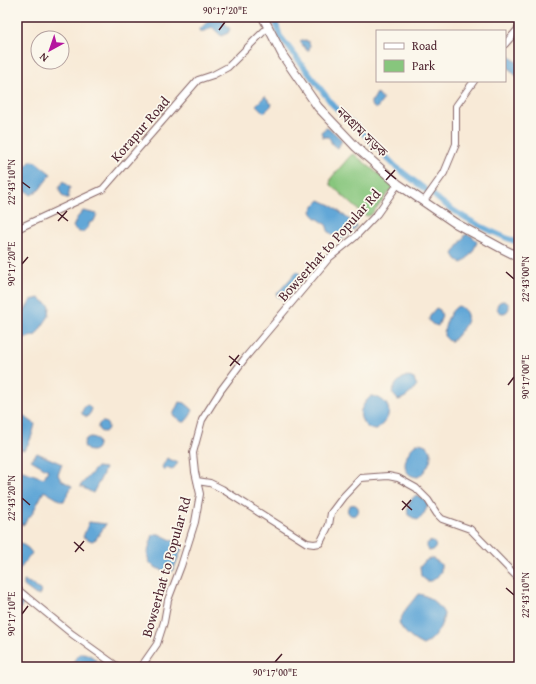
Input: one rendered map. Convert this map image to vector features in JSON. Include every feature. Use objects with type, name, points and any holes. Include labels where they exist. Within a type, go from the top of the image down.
[{"type":"main road","name":"নবগ্রাম সড়ক","points":[[263,17],[283,56],[318,107],[356,147],[398,184],[455,223],[501,248],[513,254],[519,255]]},
{"type":"street","name":"Korapur Road","points":[[17,229],[103,189],[198,80],[213,75],[228,66],[268,27]]},
{"type":"street","points":[[506,43],[519,28]]},
{"type":"street","points":[[424,201],[444,173],[456,144],[456,106],[473,82]]},
{"type":"street","name":"Bowserhat to Popular Rd","points":[[140,667],[157,644],[164,622],[168,600],[195,522],[200,494],[193,453],[202,420],[221,390],[245,358],[329,258],[354,238],[377,214],[398,184]]},
{"type":"street","points":[[197,481],[210,483],[222,489],[307,543],[314,544],[320,543],[329,525],[331,514],[343,497],[361,478],[376,476],[398,478],[416,488],[432,505],[442,519],[470,529],[519,579]]},
{"type":"street","points":[[17,589],[72,634],[118,667]]},
{"type":"green space","points":[[354,154],[392,185],[392,188],[371,215],[367,216],[364,215],[330,184],[331,178],[351,155]]},
{"type":"water","points":[[212,17],[220,17],[230,29],[228,33],[221,36],[212,27],[205,31],[200,31],[200,29]]},
{"type":"water","points":[[300,41],[308,41],[310,45],[309,50],[306,50],[303,46]]},
{"type":"water","points":[[506,54],[519,64],[519,73],[516,76],[506,65]]},
{"type":"water","points":[[377,93],[383,100],[376,109],[371,105],[371,101]]},
{"type":"water","points":[[265,96],[272,105],[264,113],[256,105]]},
{"type":"water","points":[[326,128],[331,130],[342,140],[338,148],[332,144],[328,137],[323,137],[321,132]]},
{"type":"water","points":[[31,161],[36,162],[51,174],[39,190],[31,195],[17,183],[17,175]]},
{"type":"water","points":[[63,181],[70,187],[68,198],[62,196],[59,188]]},
{"type":"water","points":[[320,200],[331,205],[357,226],[350,234],[340,240],[330,233],[326,225],[313,215],[311,211]]},
{"type":"water","points":[[83,211],[97,214],[94,221],[89,223],[89,226],[83,232],[79,232],[73,227],[77,218]]},
{"type":"water","points":[[466,234],[472,236],[477,241],[467,259],[462,263],[456,259],[453,254]]},
{"type":"water","points":[[297,271],[302,277],[287,298],[284,300],[276,295]]},
{"type":"water","points":[[39,298],[50,306],[49,316],[36,335],[26,338],[19,333],[17,324],[31,300]]},
{"type":"water","points":[[501,301],[505,301],[509,307],[505,313],[501,313],[497,309],[497,305]]},
{"type":"water","points":[[458,306],[464,310],[467,315],[466,323],[452,341],[449,341],[444,336],[445,328],[452,311]]},
{"type":"water","points":[[436,308],[440,310],[442,316],[438,326],[432,324],[429,320],[430,315]]},
{"type":"water","points":[[407,376],[414,379],[417,386],[406,397],[398,400],[392,393],[393,390],[395,385],[401,379]]},
{"type":"water","points":[[371,396],[382,400],[389,410],[387,418],[377,430],[370,429],[364,424],[360,413],[365,402]]},
{"type":"water","points":[[179,402],[185,403],[193,410],[185,422],[182,422],[173,415]]},
{"type":"water","points":[[88,405],[91,412],[87,417],[82,413],[84,407]]},
{"type":"water","points":[[17,415],[25,417],[35,424],[31,438],[26,447],[24,450],[20,449],[17,453]]},
{"type":"water","points":[[101,422],[105,422],[107,423],[107,431],[101,432],[98,429],[98,425]]},
{"type":"water","points":[[91,437],[96,439],[98,444],[96,449],[91,451],[86,449],[84,444],[86,439]]},
{"type":"water","points":[[418,443],[429,448],[431,458],[426,469],[418,477],[411,476],[407,472],[405,462],[413,446]]},
{"type":"water","points":[[37,453],[62,464],[58,475],[61,480],[72,486],[64,501],[61,501],[44,491],[32,514],[23,525],[17,522],[17,470],[44,478],[48,470],[31,460]]},
{"type":"water","points":[[167,458],[178,463],[172,470],[167,468],[164,470],[162,467]]},
{"type":"water","points":[[97,467],[105,468],[93,493],[80,486]]},
{"type":"water","points":[[416,495],[425,500],[428,505],[422,516],[417,520],[408,515],[409,504]]},
{"type":"water","points":[[351,505],[355,505],[357,506],[357,514],[351,515],[348,512],[348,508]]},
{"type":"water","points":[[89,522],[106,524],[96,539],[92,541],[83,537]]},
{"type":"water","points":[[159,534],[180,544],[182,548],[173,571],[171,572],[155,567],[148,560],[148,549],[153,535]]},
{"type":"water","points":[[17,541],[28,548],[32,553],[17,573]]},
{"type":"water","points":[[431,541],[436,546],[431,551],[426,546]]},
{"type":"water","points":[[432,558],[441,564],[441,571],[434,580],[427,581],[421,576],[420,567],[425,561]]},
{"type":"water","points":[[24,581],[30,583],[41,591],[39,595],[36,595],[24,586]]},
{"type":"water","points":[[17,593],[23,596],[26,600],[17,613]]},
{"type":"water","points":[[418,594],[433,601],[444,614],[442,623],[437,632],[431,640],[423,645],[409,636],[399,622],[406,609]]},
{"type":"water","points":[[82,653],[96,660],[97,662],[95,667],[74,667],[73,662],[78,655]]},
{"type":"waterway","points":[[274,17],[280,36],[333,105],[395,166],[427,191]]},
{"type":"waterway","points":[[432,194],[462,216],[519,243]]}]
